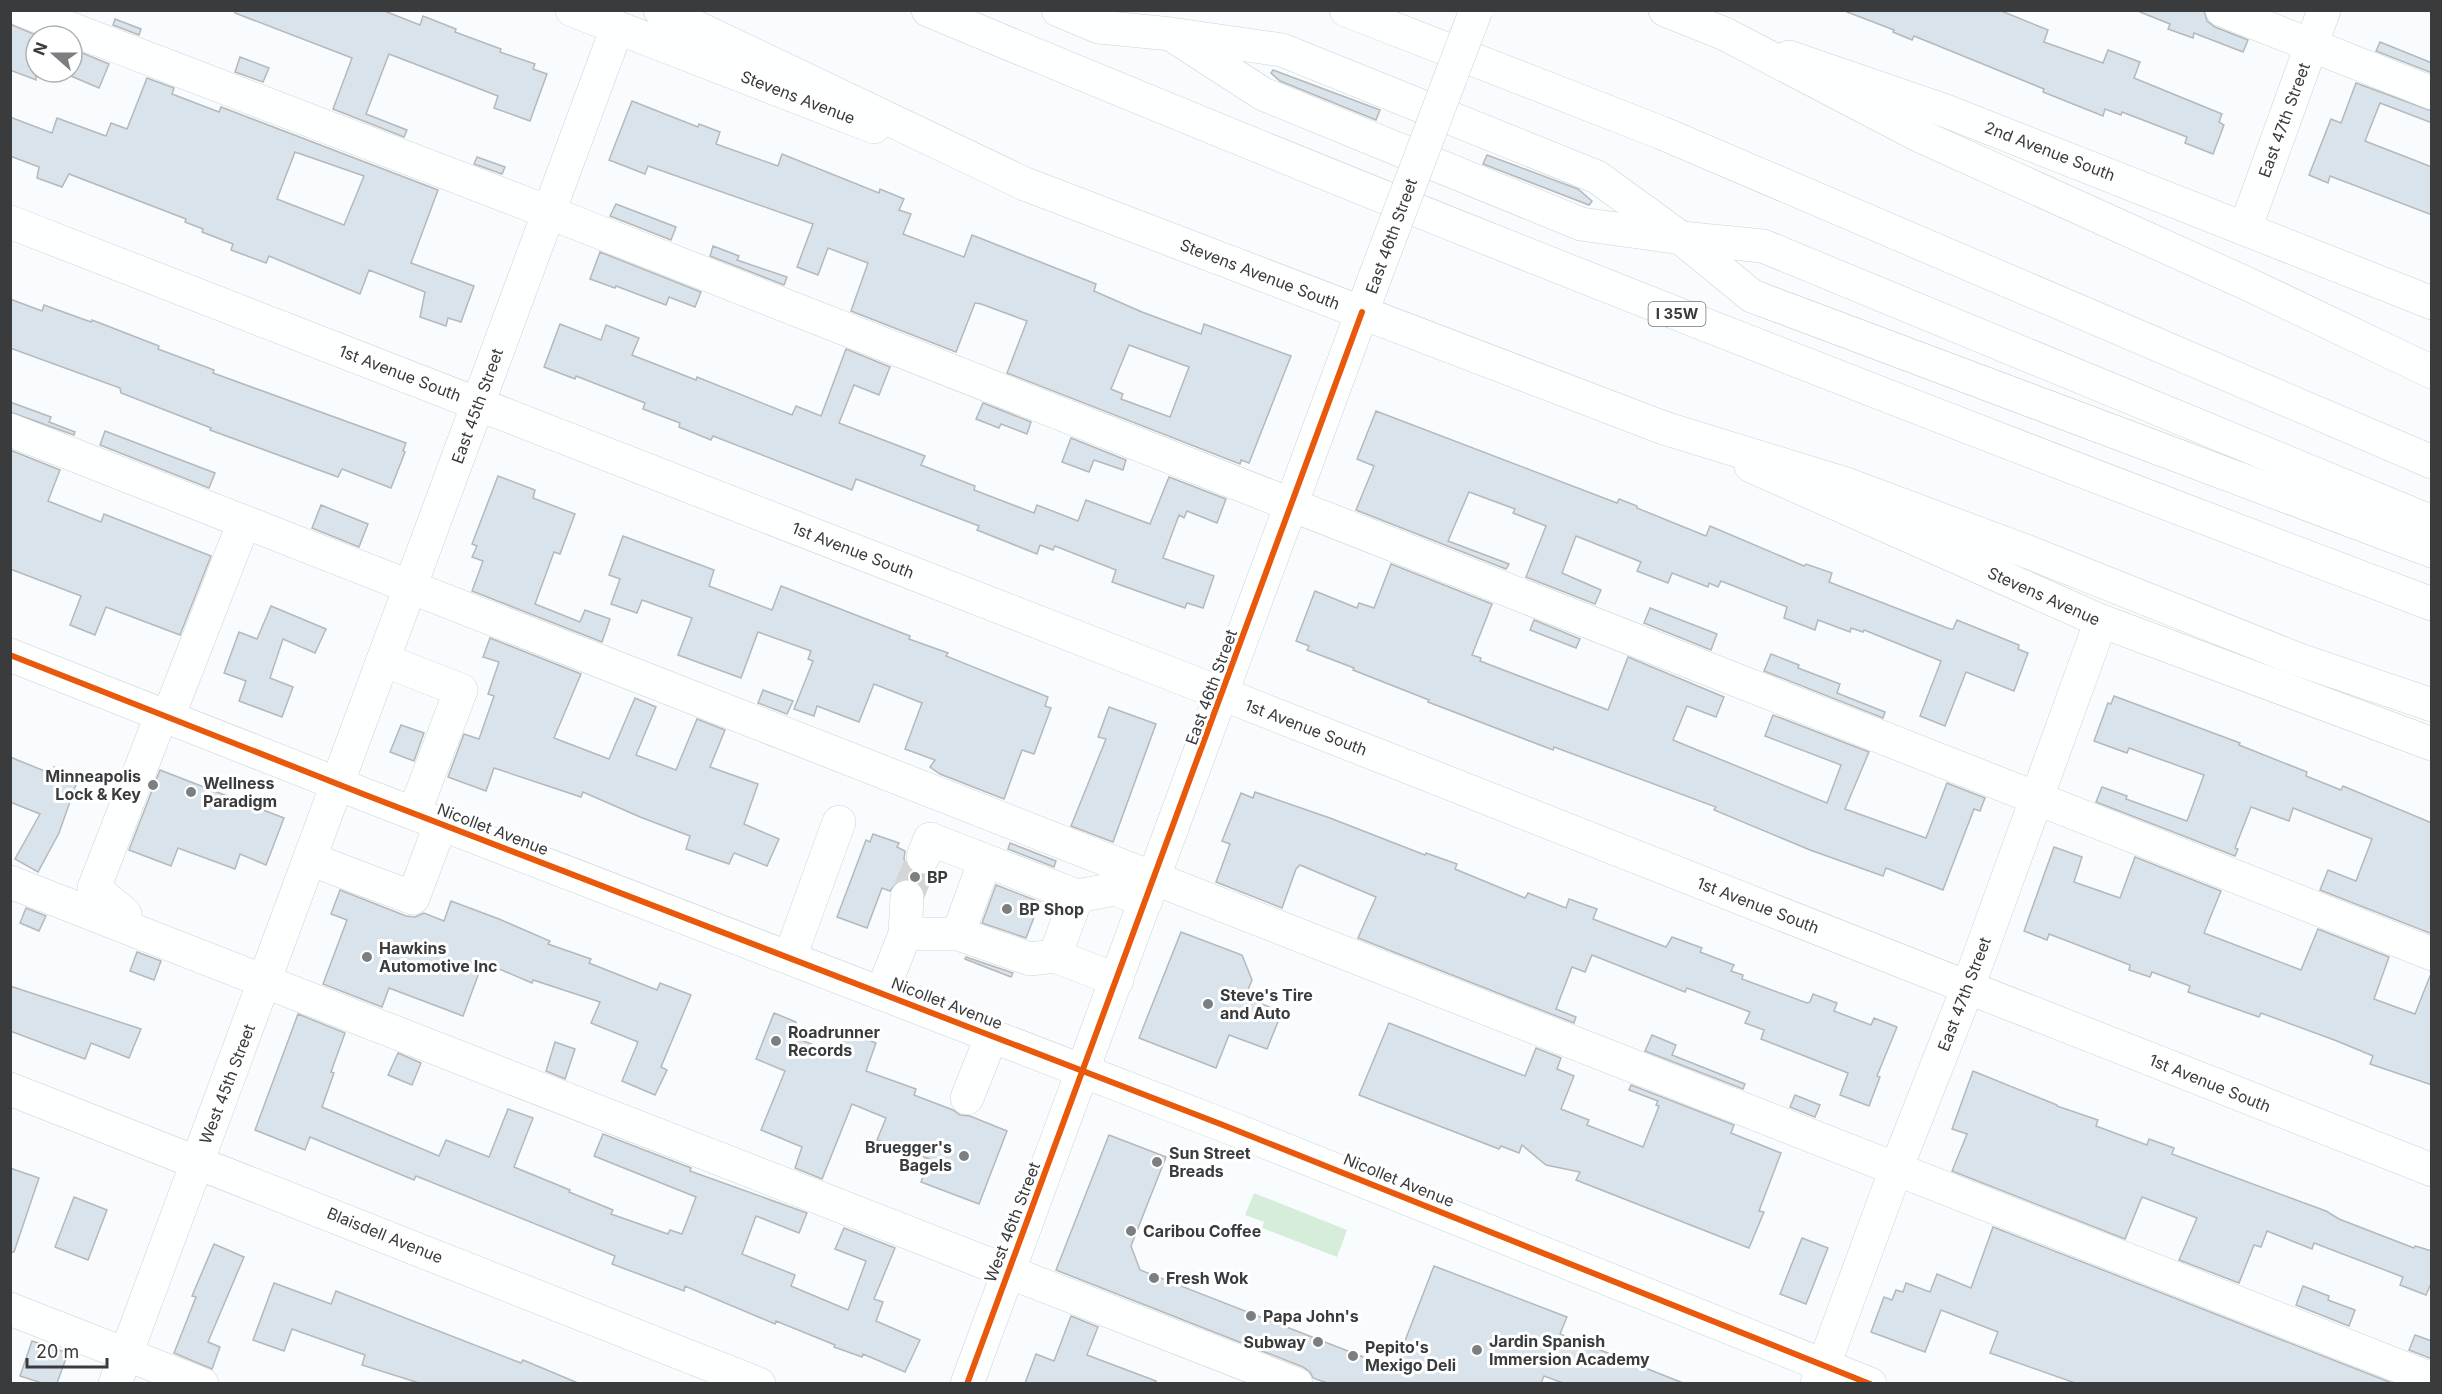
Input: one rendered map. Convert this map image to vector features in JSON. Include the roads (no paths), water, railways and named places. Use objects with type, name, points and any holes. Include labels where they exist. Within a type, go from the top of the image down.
[{"type":"main road","points":[[22,10],[548,212],[2432,954]]},
{"type":"main road","name":"Stevens Avenue","points":[[572,10],[1025,184]]},
{"type":"main road","points":[[660,10],[1025,184]]},
{"type":"main road","name":"I 35W","points":[[928,10],[1562,268],[1888,397],[2432,604]]},
{"type":"main road","points":[[1058,10],[1099,27],[1171,34],[1282,50],[1598,177],[1681,238],[1752,296],[2432,551]]},
{"type":"main road","points":[[1144,10],[1171,34],[1263,94],[1581,224],[1681,238],[1763,246],[2432,522]]},
{"type":"main road","points":[[1346,10],[1662,133],[2432,462]]},
{"type":"main road","name":"East 46th Street","points":[[1083,1071],[1362,312],[1476,10]]},
{"type":"main road","name":"2nd Avenue South","points":[[1665,10],[1725,34],[1946,111],[2432,303]]},
{"type":"main road","points":[[2222,10],[2432,93]]},
{"type":"main road","name":"East 47th Street","points":[[2245,230],[2324,10]]},
{"type":"main road","name":"East 45th Street","points":[[338,783],[617,28]]},
{"type":"main road","points":[[1725,34],[1918,135],[2250,285],[2432,372]]},
{"type":"main road","name":"Stevens Avenue South","points":[[1025,184],[1664,428]]},
{"type":"main road","name":"1st Avenue South","points":[[10,222],[1222,694],[2432,1170]]},
{"type":"main road","points":[[1664,428],[1846,484],[2031,553],[2297,658],[2432,705]]},
{"type":"main road","name":"Stevens Avenue","points":[[1664,428],[2100,621],[2432,744]]},
{"type":"main road","points":[[10,430],[410,586],[1150,889],[1896,1169],[2432,1379]]},
{"type":"main road","points":[[121,924],[125,914],[94,888],[244,522]]},
{"type":"main road","name":"East 47th Street","points":[[1820,1375],[1896,1169],[1968,987],[2100,621]]},
{"type":"main road","name":"Nicollet Avenue","points":[[10,655],[1414,1200],[1820,1375],[1870,1383]]},
{"type":"main road","points":[[310,859],[413,898],[427,818],[461,690],[383,660]]},
{"type":"main road","name":"West 45th Street","points":[[121,1369],[338,783]]},
{"type":"main road","points":[[790,957],[839,822]]},
{"type":"main road","points":[[923,857],[930,839],[1077,896],[1115,889],[1150,889]]},
{"type":"main road","points":[[958,934],[985,861]]},
{"type":"main road","points":[[10,882],[1296,1383]]},
{"type":"main road","points":[[1055,956],[1077,896]]},
{"type":"main road","points":[[882,992],[905,934],[907,897]]},
{"type":"main road","points":[[905,934],[958,934],[1030,959],[1055,956],[1117,980]]},
{"type":"main road","points":[[967,1098],[992,1035]]},
{"type":"main road","name":"West 46th Street","points":[[967,1383],[1083,1071]]},
{"type":"main road","name":"Blaisdell Avenue","points":[[10,1089],[759,1383]]},
{"type":"main road","points":[[10,1309],[121,1369],[202,1383]]},
{"type":"tunnel","points":[[907,897],[923,857]]},
{"type":"place","name":"Minneapolis Lock & Key","points":[[153,785]]},
{"type":"place","name":"Wellness Paradigm","points":[[191,792]]},
{"type":"place","name":"BP","points":[[915,877]]},
{"type":"place","name":"BP Shop","points":[[1007,909]]},
{"type":"place","name":"Hawkins Automotive Inc","points":[[367,957]]},
{"type":"place","name":"Steve's Tire and Auto","points":[[1208,1004]]},
{"type":"place","name":"Roadrunner Records","points":[[776,1041]]},
{"type":"place","name":"Bruegger's Bagels","points":[[964,1156]]},
{"type":"place","name":"Sun Street Breads","points":[[1157,1162]]},
{"type":"place","name":"Caribou Coffee","points":[[1131,1231]]},
{"type":"place","name":"Fresh Wok","points":[[1154,1278]]},
{"type":"place","name":"Papa John's","points":[[1251,1316]]},
{"type":"place","name":"Subway","points":[[1318,1342]]},
{"type":"place","name":"Jardin Spanish Immersion Academy","points":[[1477,1350]]},
{"type":"place","name":"Pepito's Mexigo Deli","points":[[1353,1356]]}]
